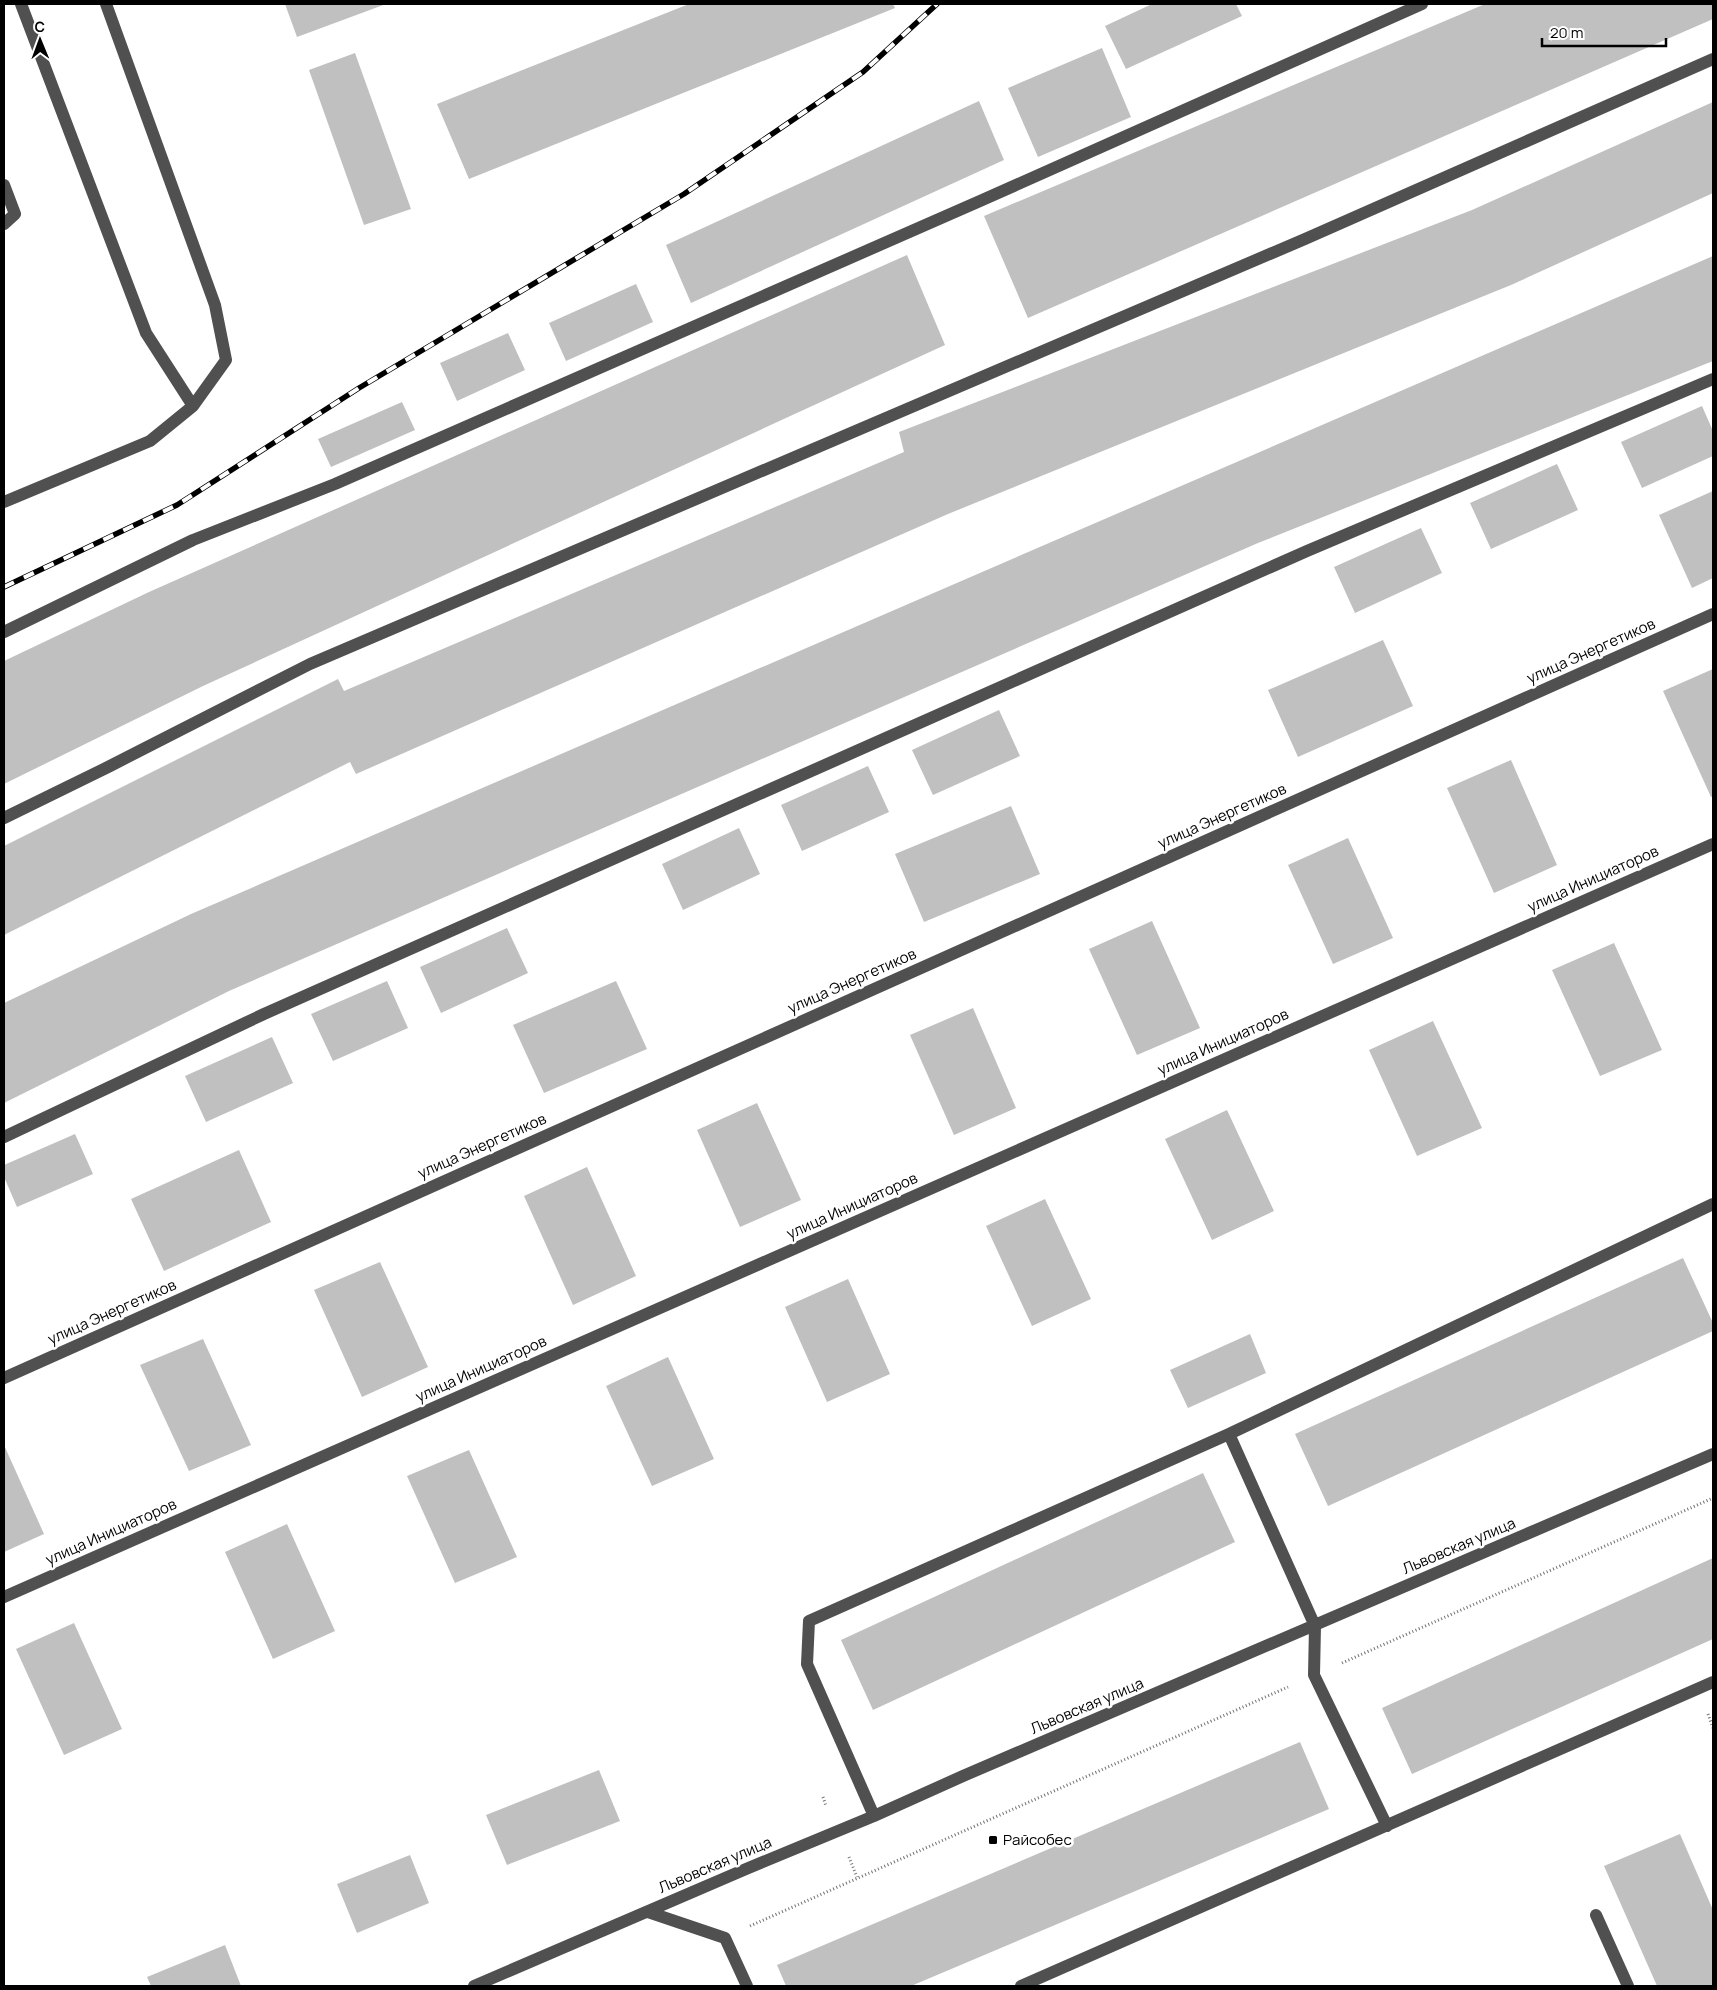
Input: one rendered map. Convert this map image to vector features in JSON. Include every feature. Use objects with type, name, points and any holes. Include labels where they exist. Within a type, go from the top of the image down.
[{"type":"street","points":[[21,4],[146,333],[193,406]]},
{"type":"street","points":[[4,502],[150,441],[193,406],[226,360],[215,305],[106,4]]},
{"type":"street","points":[[4,632],[193,540],[335,484],[980,201],[1422,4]]},
{"type":"street","points":[[4,818],[119,762],[310,664],[1305,239],[1713,59]]},
{"type":"street","points":[[4,185],[15,214],[4,224]]},
{"type":"street","points":[[4,1137],[264,1014],[1307,551],[1713,379]]},
{"type":"street","name":"улица Энергетиков","points":[[4,1378],[1713,614]]},
{"type":"street","name":"улица Инициаторов","points":[[4,1597],[1713,844]]},
{"type":"street","points":[[874,1816],[807,1664],[809,1621],[1229,1434],[1712,1207]]},
{"type":"street","points":[[1229,1434],[1315,1626],[1314,1675],[1387,1826]]},
{"type":"street","name":"Львовская улица","points":[[474,1986],[874,1816],[1713,1454]]},
{"type":"street","points":[[1021,1986],[1713,1682]]},
{"type":"street","points":[[648,1912],[724,1938],[747,1986]]},
{"type":"street","points":[[1596,1915],[1628,1986]]},
{"type":"path","points":[[724,1938],[1713,1498]]},
{"type":"building","points":[[285,4],[386,4],[297,37]]},
{"type":"building","points":[[689,4],[893,4],[895,8],[469,179],[437,104]]},
{"type":"building","points":[[1152,4],[1236,4],[1242,16],[1126,69],[1105,26]]},
{"type":"building","points":[[1485,4],[1713,4],[1713,19],[1028,318],[984,216]]},
{"type":"building","points":[[1102,48],[1131,117],[1038,157],[1008,88]]},
{"type":"building","points":[[355,53],[411,209],[364,225],[309,70]]},
{"type":"building","points":[[979,101],[1004,160],[691,303],[666,245]]},
{"type":"building","points":[[1713,102],[1713,193],[1511,285],[948,514],[356,774],[350,762],[4,935],[4,846],[338,679],[344,691],[904,452],[899,432],[1472,210]]},
{"type":"building","points":[[907,255],[945,345],[203,686],[4,784],[4,661],[149,592]]},
{"type":"building","points":[[1713,256],[1713,361],[1258,543],[229,991],[4,1103],[4,1003],[191,914]]},
{"type":"building","points":[[636,284],[653,322],[566,361],[549,323]]},
{"type":"building","points":[[508,333],[525,370],[457,401],[440,363]]},
{"type":"building","points":[[402,402],[415,430],[331,467],[318,439]]},
{"type":"building","points":[[1702,406],[1713,431],[1713,456],[1642,488],[1621,442]]},
{"type":"building","points":[[1557,464],[1578,510],[1491,549],[1470,503]]},
{"type":"building","points":[[1713,491],[1713,578],[1692,588],[1659,515]]},
{"type":"building","points":[[1421,528],[1442,573],[1355,613],[1334,567]]},
{"type":"building","points":[[1383,640],[1413,706],[1298,757],[1268,690]]},
{"type":"building","points":[[1713,669],[1713,796],[1711,797],[1663,691]]},
{"type":"building","points":[[999,710],[1020,756],[933,795],[912,750]]},
{"type":"building","points":[[1511,760],[1557,865],[1494,893],[1447,788]]},
{"type":"building","points":[[868,766],[889,812],[802,851],[781,805]]},
{"type":"building","points":[[1011,806],[1040,874],[924,922],[895,854]]},
{"type":"building","points":[[739,828],[760,874],[683,910],[662,864]]},
{"type":"building","points":[[1348,838],[1393,938],[1333,964],[1288,865]]},
{"type":"building","points":[[1152,921],[1200,1028],[1137,1055],[1089,949]]},
{"type":"building","points":[[507,928],[528,973],[441,1013],[420,967]]},
{"type":"building","points":[[1614,943],[1662,1050],[1600,1076],[1552,970]]},
{"type":"building","points":[[387,981],[408,1028],[333,1061],[311,1014]]},
{"type":"building","points":[[616,981],[647,1049],[544,1093],[513,1025]]},
{"type":"building","points":[[973,1008],[1016,1108],[954,1135],[910,1035]]},
{"type":"building","points":[[1433,1021],[1482,1128],[1417,1156],[1369,1050]]},
{"type":"building","points":[[272,1037],[293,1083],[206,1122],[185,1076]]},
{"type":"building","points":[[757,1103],[801,1200],[740,1227],[697,1130]]},
{"type":"building","points":[[1227,1110],[1274,1211],[1212,1240],[1165,1139]]},
{"type":"building","points":[[75,1134],[93,1174],[17,1207],[4,1177],[4,1165]]},
{"type":"building","points":[[239,1150],[271,1222],[164,1271],[131,1199]]},
{"type":"building","points":[[587,1167],[636,1276],[573,1305],[524,1196]]},
{"type":"building","points":[[1045,1199],[1091,1299],[1032,1326],[986,1226]]},
{"type":"building","points":[[1683,1258],[1713,1323],[1713,1331],[1328,1506],[1295,1434]]},
{"type":"building","points":[[380,1262],[428,1367],[362,1397],[314,1290]]},
{"type":"building","points":[[848,1279],[890,1374],[827,1402],[785,1307]]},
{"type":"building","points":[[1250,1334],[1266,1373],[1188,1408],[1170,1370]]},
{"type":"building","points":[[203,1339],[251,1445],[189,1471],[140,1365]]},
{"type":"building","points":[[668,1357],[714,1459],[652,1486],[606,1386]]},
{"type":"building","points":[[4,1445],[44,1534],[4,1552]]},
{"type":"building","points":[[469,1450],[517,1557],[455,1583],[407,1476]]},
{"type":"building","points":[[1203,1473],[1235,1542],[873,1710],[841,1640]]},
{"type":"building","points":[[287,1524],[335,1631],[273,1659],[225,1552]]},
{"type":"building","points":[[1713,1558],[1713,1639],[1412,1774],[1382,1708]]},
{"type":"building","points":[[74,1623],[122,1729],[64,1755],[16,1649]]},
{"type":"building","points":[[1300,1742],[1329,1809],[911,1986],[786,1986],[777,1965]]},
{"type":"building","points":[[599,1770],[620,1821],[507,1865],[486,1815]]},
{"type":"building","points":[[1680,1834],[1713,1910],[1713,1986],[1657,1986],[1604,1866]]},
{"type":"building","points":[[410,1855],[429,1903],[357,1933],[337,1884]]},
{"type":"building","points":[[225,1945],[241,1986],[151,1986],[147,1977]]},
{"type":"railway","points":[[4,587],[177,505],[359,388],[684,194],[863,72],[937,4]]},
{"type":"place","name":"Райсобес","points":[[993,1840]]}]
